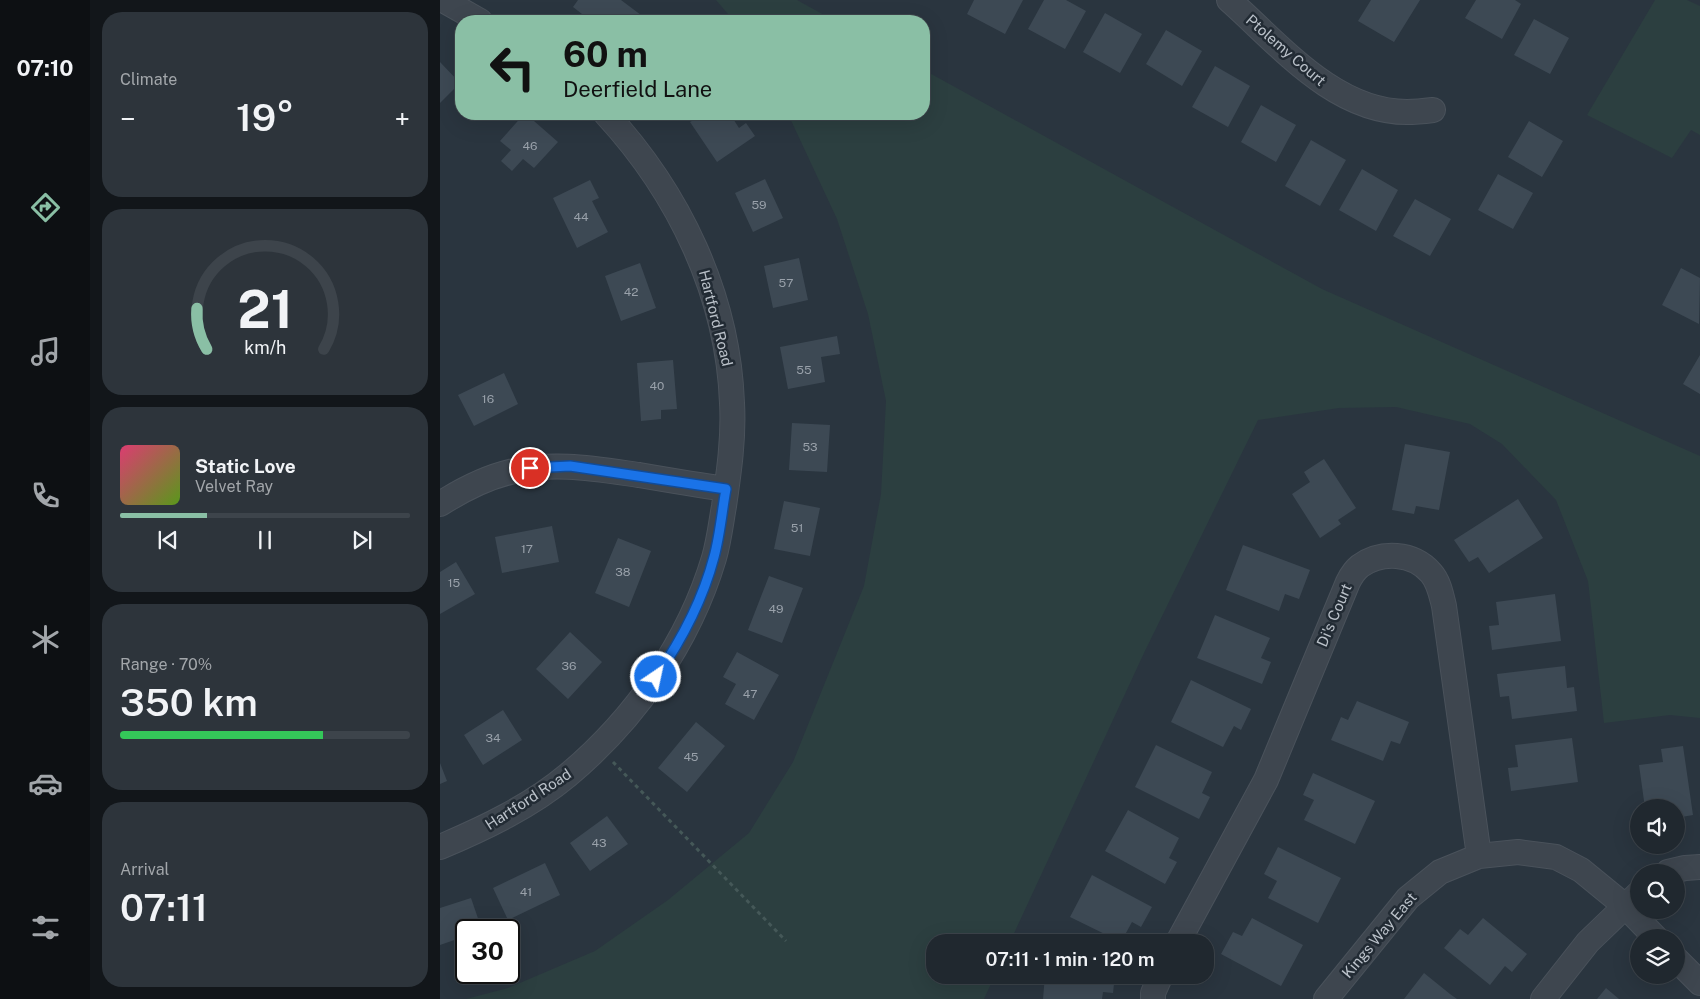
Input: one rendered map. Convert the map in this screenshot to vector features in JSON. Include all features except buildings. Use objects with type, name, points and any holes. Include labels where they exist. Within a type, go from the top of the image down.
[{"type":"street","points":[[443,0],[469,15]]},
{"type":"street","name":"Ptolemy Court","points":[[1229,0],[1318,81],[1349,98],[1381,109],[1406,112],[1434,110]]},
{"type":"street","name":"Hartford Road","points":[[440,847],[476,832],[509,815],[568,776],[623,720],[671,655],[689,620],[714,557],[726,489],[733,427],[730,377],[721,326],[696,249],[672,200],[643,157],[611,120]]},
{"type":"street","points":[[440,504],[471,486],[491,478],[511,472],[548,467],[570,466],[726,489]]},
{"type":"street","name":"Di's Court","points":[[1182,934],[1266,780],[1348,582],[1358,567],[1372,559],[1389,555],[1419,562],[1432,573],[1439,586],[1444,606],[1479,856]]},
{"type":"street","name":"Kings Way East","points":[[1326,999],[1408,898],[1440,872],[1479,856],[1518,852],[1556,857],[1630,898]]},
{"type":"street","points":[[1685,868],[1700,867]]},
{"type":"street","points":[[1543,999],[1588,942],[1630,901]]},
{"type":"street","points":[[1685,968],[1700,984]]},
{"type":"street","points":[[1153,999],[1153,993],[1157,984]]},
{"type":"path","points":[[598,746],[786,941]]},
{"type":"shaded area","points":[[716,0],[797,0],[824,15],[729,15]]},
{"type":"shaded area","points":[[1655,0],[1687,0],[1700,6],[1700,135],[1691,130],[1672,158],[1587,115]]},
{"type":"shaded area","points":[[930,73],[1322,289],[1700,456],[1700,718],[1670,715],[1604,723],[1588,581],[1556,500],[1502,444],[1470,424],[1396,407],[1339,408],[1258,420],[1144,653],[1014,934],[926,934],[926,984],[991,984],[984,999],[466,999],[520,984],[595,951],[668,900],[749,833],[793,762],[864,586],[881,494],[886,401],[868,314],[837,219],[791,120],[930,120]]},
{"type":"route","points":[[530,468],[570,466],[726,489],[714,557],[702,592],[671,655],[656,677]]}]
